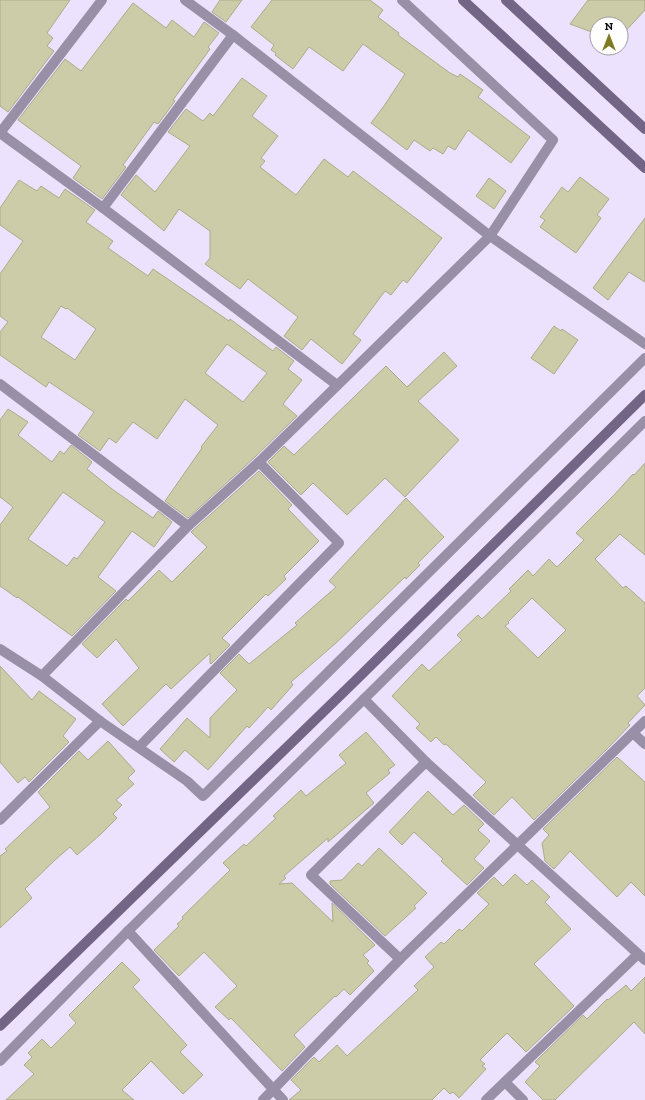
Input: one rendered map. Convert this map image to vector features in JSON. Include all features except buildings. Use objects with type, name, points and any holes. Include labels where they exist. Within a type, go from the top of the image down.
[{"type":"street","points":[[102,0],[0,133],[103,208],[337,385]]},
{"type":"street","points":[[185,0],[490,236],[645,344]]},
{"type":"street","points":[[42,676],[188,526],[259,462],[490,236],[553,140],[402,0]]},
{"type":"street","points":[[463,0],[645,168]]},
{"type":"street","points":[[506,0],[645,129]]},
{"type":"street","points":[[103,208],[233,36]]},
{"type":"street","points":[[0,649],[42,676],[100,721],[187,781],[203,796],[645,358]]},
{"type":"street","points":[[0,384],[188,526]]},
{"type":"street","points":[[0,1026],[354,682],[645,395]]},
{"type":"street","points":[[0,1061],[128,931],[645,421]]},
{"type":"street","points":[[139,747],[339,543],[259,462]]},
{"type":"street","points":[[364,699],[426,762],[642,957],[486,1100]]},
{"type":"street","points":[[0,820],[100,721]]},
{"type":"street","points":[[263,1100],[400,959],[645,721]]},
{"type":"street","points":[[633,733],[645,744]]},
{"type":"street","points":[[400,959],[311,875],[426,762]]},
{"type":"street","points":[[128,931],[283,1100]]},
{"type":"street","points":[[505,1082],[523,1100]]}]
